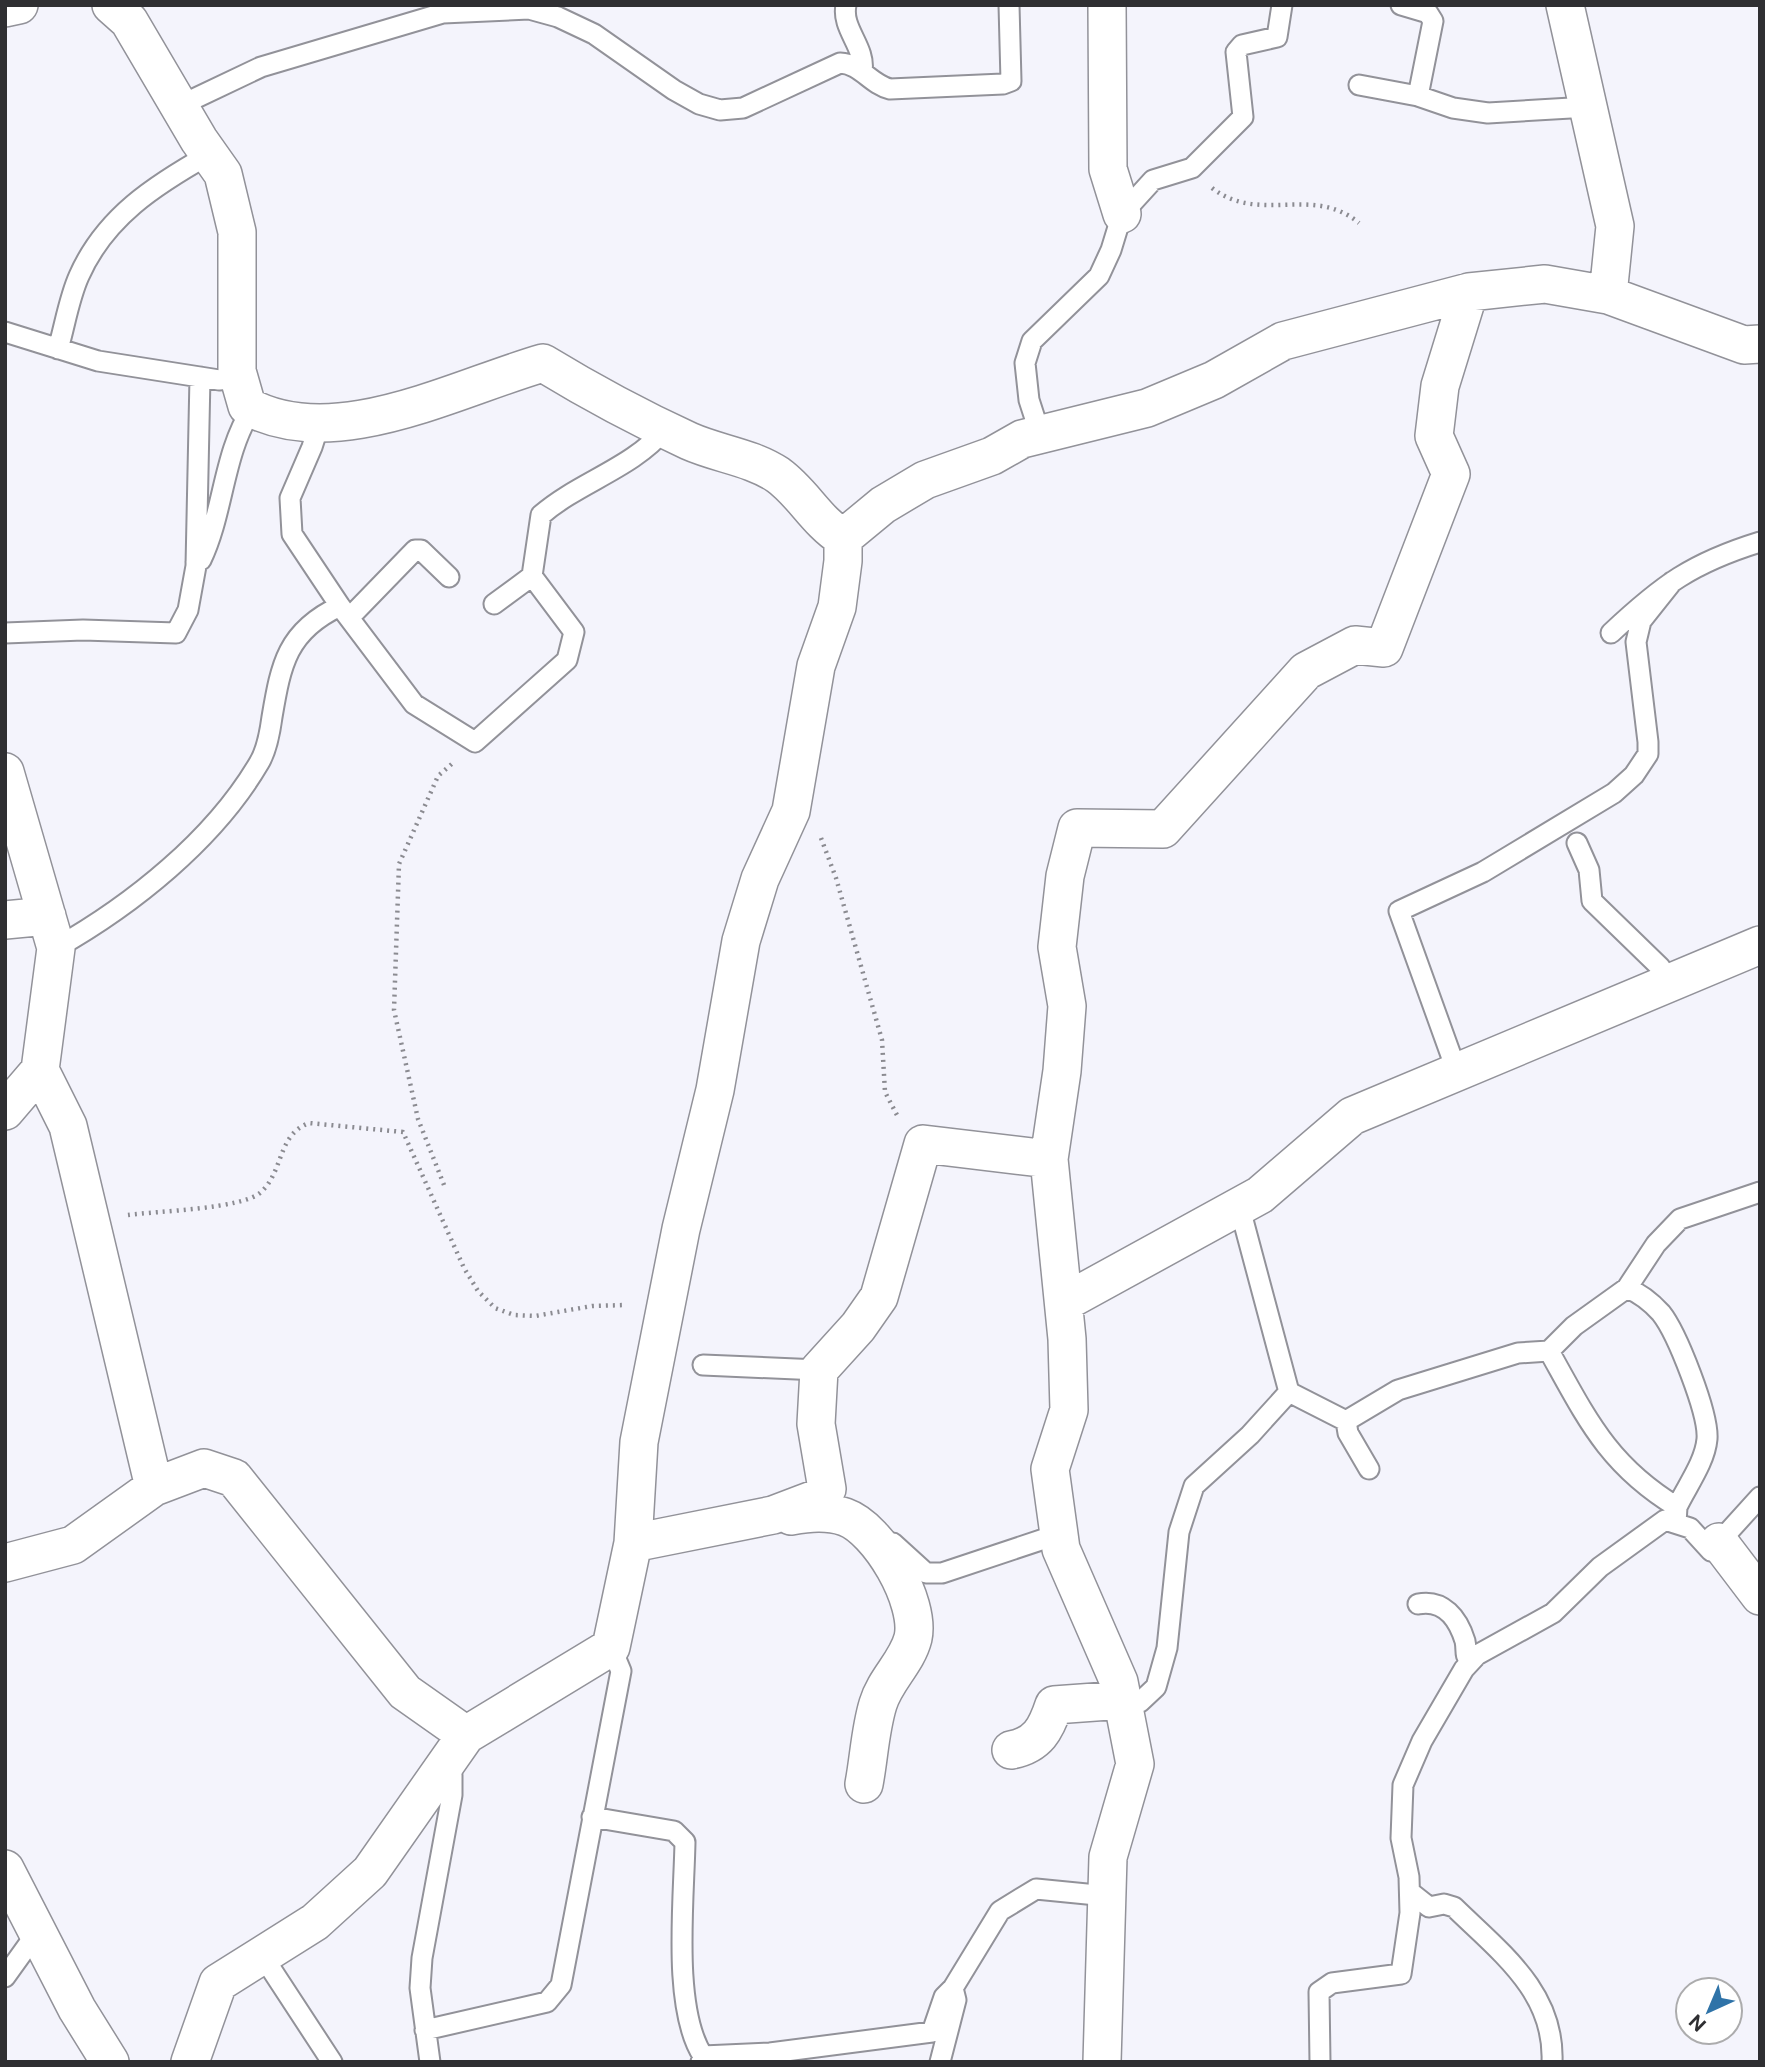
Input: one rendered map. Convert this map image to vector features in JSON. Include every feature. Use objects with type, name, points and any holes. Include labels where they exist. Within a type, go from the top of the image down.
[{"type":"street","points":[[5,8],[19,5]]},
{"type":"street","points":[[111,5],[129,20],[179,106],[223,174],[237,232],[245,393],[276,420],[318,425],[414,407],[543,363],[579,385],[691,442],[757,463],[780,477],[825,527],[843,538]]},
{"type":"street","points":[[1107,5],[1108,169],[1122,214]]},
{"type":"street","points":[[1565,5],[1615,226],[1608,295]]},
{"type":"street","points":[[190,2062],[218,1983],[315,1922],[370,1872],[466,1735],[611,1647],[633,1543],[639,1442],[681,1229],[715,1090],[741,941],[760,879],[791,811],[816,666],[837,607],[843,538],[883,505],[925,480],[1040,434],[1147,408],[1214,380],[1283,341],[1469,292],[1545,284],[1608,295],[1744,345],[1760,344]]},
{"type":"street","points":[[1102,2062],[1108,1857],[1135,1764],[1119,1682],[1061,1549],[1050,1469],[1069,1410],[1065,1302],[1049,1159],[1062,1071],[1067,1006],[1057,947],[1065,876],[1077,828],[1163,829],[1306,670],[1355,645],[1384,648],[1451,474],[1434,436],[1440,386],[1469,292]]},
{"type":"street","points":[[5,772],[51,932],[40,1070],[68,1126],[154,1487]]},
{"type":"street","points":[[5,920],[51,932]]},
{"type":"street","points":[[1065,1302],[1260,1195],[1352,1116],[1760,945]]},
{"type":"street","points":[[5,1111],[40,1070]]},
{"type":"street","points":[[633,1543],[773,1515],[823,1496],[827,1489],[816,1424],[819,1370],[858,1327],[880,1297],[923,1144],[1049,1159]]},
{"type":"street","points":[[5,1563],[73,1545],[154,1487],[204,1468],[234,1478],[405,1692],[466,1735]]},
{"type":"street","points":[[773,1515],[783,1517],[818,1512],[846,1517],[867,1531],[887,1555],[913,1612],[913,1636],[878,1703],[864,1784]]},
{"type":"street","points":[[1718,1542],[1760,1596]]},
{"type":"street","points":[[1011,1750],[1023,1748],[1045,1731],[1054,1705],[1124,1704]]},
{"type":"street","points":[[5,1869],[77,2009],[110,2062]]},
{"type":"lane","points":[[846,5],[844,15],[864,61],[862,71]]},
{"type":"lane","points":[[179,106],[261,67],[443,13],[529,7],[594,34],[674,90],[699,104],[720,110],[743,108],[840,63],[851,64],[878,86],[890,89],[1003,84],[1012,81],[1009,5]]},
{"type":"lane","points":[[1040,434],[1029,400],[1025,363],[1032,341],[1099,276],[1111,250],[1122,214],[1153,180],[1192,168],[1243,117],[1236,52],[1242,45],[1277,37],[1282,5]]},
{"type":"lane","points":[[1401,5],[1428,13],[1433,21],[1418,96]]},
{"type":"lane","points":[[1359,85],[1418,96],[1453,108],[1488,113],[1588,107]]},
{"type":"lane","points":[[58,349],[78,278],[95,246],[120,215],[146,194],[210,154]]},
{"type":"lane","points":[[5,332],[98,361],[219,380],[245,393],[240,426],[211,539],[201,560],[196,562]]},
{"type":"lane","points":[[5,633],[83,630],[176,633],[188,610],[196,562],[200,377]]},
{"type":"lane","points":[[318,425],[312,447],[290,498],[292,534],[345,612],[414,704],[475,742],[566,660],[574,632],[532,576]]},
{"type":"lane","points":[[494,604],[532,576],[541,516],[555,503],[651,446],[665,429]]},
{"type":"lane","points":[[1611,633],[1651,595],[1695,566],[1760,542]]},
{"type":"lane","points":[[51,932],[149,888],[246,784],[261,760],[269,735],[280,670],[297,635],[318,616],[345,612],[415,550],[421,550],[449,577]]},
{"type":"lane","points":[[1458,1072],[1399,911],[1483,872],[1614,793],[1634,775],[1648,754],[1636,642],[1641,621],[1672,582]]},
{"type":"lane","points":[[1577,843],[1589,870],[1592,901],[1660,967],[1669,983]]},
{"type":"lane","points":[[1346,1421],[1398,1390],[1518,1353],[1549,1351],[1574,1326],[1627,1288],[1657,1244],[1680,1219],[1760,1192]]},
{"type":"lane","points":[[1239,1205],[1289,1392],[1346,1421]]},
{"type":"lane","points":[[1320,2062],[1319,1992],[1332,1983],[1401,1974],[1410,1913],[1410,1892],[1401,1838],[1402,1785],[1422,1741],[1470,1662],[1477,1655],[1553,1613],[1600,1567],[1676,1515],[1705,1453],[1706,1416],[1670,1328],[1660,1312],[1638,1293],[1627,1288]]},
{"type":"lane","points":[[1549,1351],[1594,1431],[1611,1455],[1711,1551],[1760,1497]]},
{"type":"lane","points":[[704,1365],[819,1370]]},
{"type":"lane","points":[[1124,1704],[1140,1702],[1156,1687],[1167,1648],[1180,1532],[1194,1486],[1250,1436],[1289,1392]]},
{"type":"lane","points":[[1346,1421],[1348,1433],[1369,1469]]},
{"type":"lane","points":[[867,1531],[878,1529],[926,1573],[943,1573],[1059,1534]]},
{"type":"lane","points":[[1418,1604],[1439,1604],[1448,1611],[1457,1624],[1465,1643],[1466,1657],[1470,1662]]},
{"type":"lane","points":[[425,2030],[547,2002],[561,1985],[621,1671],[611,1647]]},
{"type":"lane","points":[[430,2062],[420,1988],[422,1958],[452,1795],[452,1776],[444,1766]]},
{"type":"lane","points":[[592,1817],[674,1831],[685,1842],[683,1995],[689,2028],[702,2059],[932,2032],[944,1997],[953,1989],[1000,1911],[1037,1889],[1107,1896]]},
{"type":"lane","points":[[1410,1892],[1429,1907],[1444,1904],[1454,1907],[1527,1978],[1545,2012],[1553,2039],[1552,2062]]},
{"type":"lane","points":[[5,1978],[29,1945],[41,1938]]},
{"type":"lane","points":[[262,1955],[332,2062]]},
{"type":"lane","points":[[940,2062],[956,2000],[953,1989]]},
{"type":"path","points":[[1192,168],[1216,191],[1239,204],[1261,207],[1302,203],[1331,206],[1359,223]]},
{"type":"path","points":[[444,1185],[418,1119],[394,1010],[400,864],[438,776],[475,742]]},
{"type":"path","points":[[818,831],[836,878],[882,1040],[886,1092],[895,1114],[923,1144]]},
{"type":"path","points":[[90,1220],[242,1203],[261,1192],[272,1177],[286,1142],[296,1128],[309,1123],[403,1132],[464,1268],[478,1291],[495,1308],[514,1315],[535,1316],[592,1306],[644,1304],[666,1308]]}]
